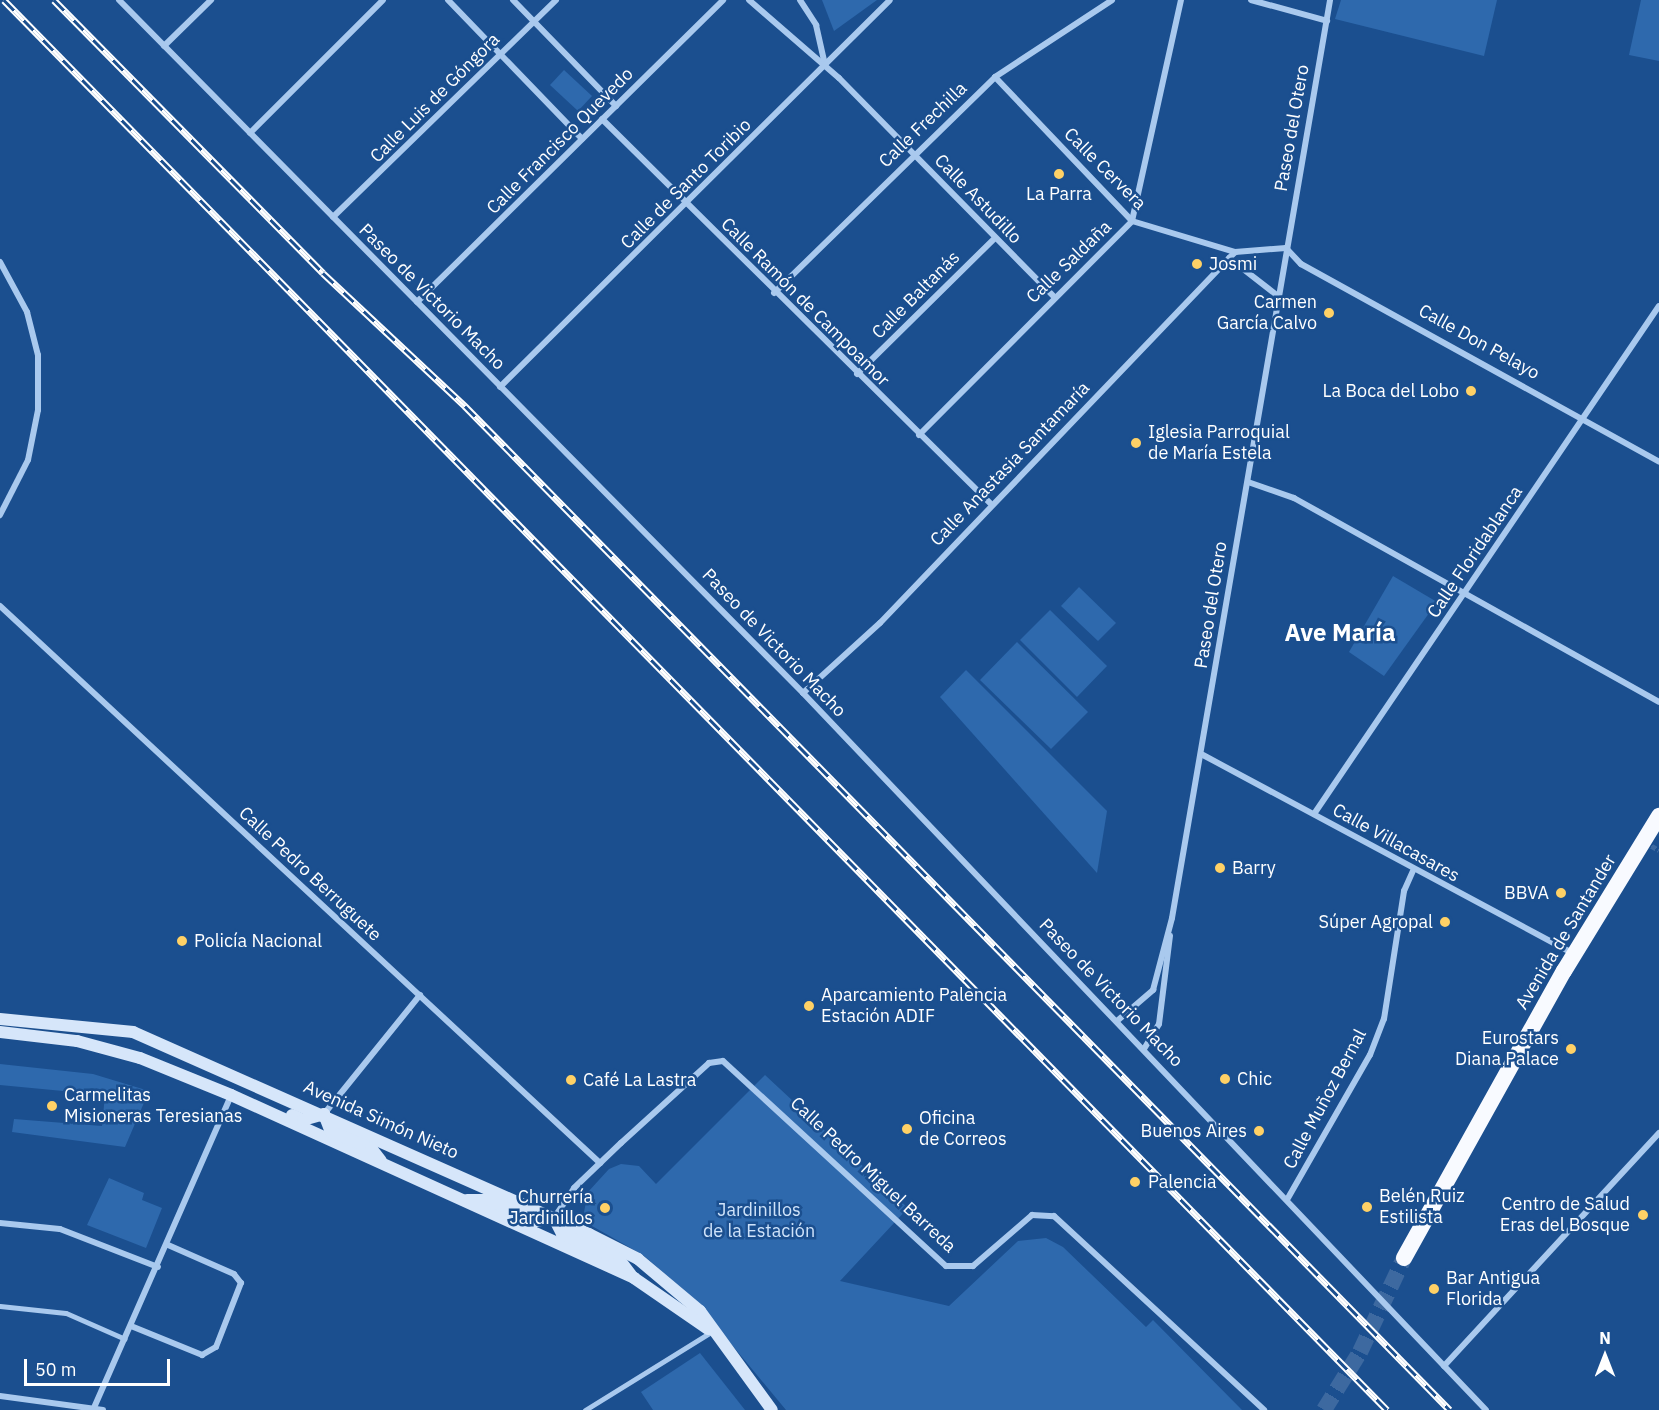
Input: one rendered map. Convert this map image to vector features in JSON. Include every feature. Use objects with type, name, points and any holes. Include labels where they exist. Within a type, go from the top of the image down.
[{"type":"highway","name":"Avenida de Santander","points":[[1404,1258],[1575,955],[1659,816]]},
{"type":"main road","name":"Avenida Simón Nieto","points":[[0,1019],[133,1032],[324,1114],[554,1218],[638,1259],[672,1284],[700,1311],[711,1332],[772,1410]]},
{"type":"main road","name":"Avenida Simón Nieto","points":[[0,1032],[77,1041],[140,1058],[231,1095],[634,1278],[711,1332]]},
{"type":"main road","points":[[231,1095],[261,1100],[303,1120],[324,1114],[331,1132],[371,1148],[383,1163]]},
{"type":"main road","points":[[463,1200],[489,1200],[535,1221],[554,1218],[562,1234],[619,1259],[634,1278]]},
{"type":"street","name":"Paseo de Victorio Macho","points":[[119,0],[803,693],[1288,1198],[1486,1410]]},
{"type":"street","points":[[164,46],[211,0]]},
{"type":"street","points":[[250,133],[383,0]]},
{"type":"street","points":[[448,0],[582,139]]},
{"type":"street","points":[[513,0],[616,106]]},
{"type":"street","name":"Calle Luis de Góngora","points":[[333,217],[556,0]]},
{"type":"street","name":"Calle Francisco Quevedo","points":[[417,302],[723,0]]},
{"type":"street","name":"Calle Astudillo","points":[[749,0],[826,65],[1054,297]]},
{"type":"street","points":[[801,0],[816,25],[826,65]]},
{"type":"street","name":"Calle de Santo Toribio","points":[[500,387],[686,205],[890,0]]},
{"type":"street","name":"Calle Frechilla","points":[[774,293],[995,77],[1112,0]]},
{"type":"street","name":"Calle Saldaña","points":[[919,435],[1132,221],[1181,0]]},
{"type":"street","points":[[1251,0],[1327,21]]},
{"type":"street","name":"Paseo del Otero","points":[[1144,1049],[1159,1024],[1172,918],[1203,755],[1286,248],[1330,0]]},
{"type":"street","name":"Calle Cervera","points":[[995,77],[1132,221],[1235,252],[1286,248]]},
{"type":"street","name":"Calle Ramón de Campoamor","points":[[602,119],[774,293],[990,503]]},
{"type":"street","name":"Calle Baltanás","points":[[857,374],[995,238]]},
{"type":"street","name":"Calle Don Pelayo","points":[[1286,248],[1300,264],[1587,419],[1659,462]]},
{"type":"street","name":"Calle Anastasia Santamaría","points":[[803,693],[880,623],[990,503],[1235,252]]},
{"type":"street","points":[[1230,258],[1278,296]]},
{"type":"street","points":[[0,262],[27,312],[38,355],[38,410],[28,460],[0,515]]},
{"type":"street","name":"Calle Floridablanca","points":[[1314,814],[1463,595],[1587,419],[1659,306]]},
{"type":"street","points":[[1248,482],[1294,498],[1463,595],[1659,702]]},
{"type":"street","name":"Calle Pedro Berruguete","points":[[0,606],[600,1163]]},
{"type":"street","name":"Calle Villacasares","points":[[1203,755],[1314,814],[1413,872],[1575,955]]},
{"type":"street","name":"Calle Muñoz Bernal","points":[[1288,1198],[1374,1046],[1413,872]]},
{"type":"street","name":"Paseo del Otero","points":[[1117,1021],[1153,990],[1172,918]]},
{"type":"street","points":[[324,1114],[420,996]]},
{"type":"street","name":"Calle Pedro Miguel Barreda","points":[[554,1218],[600,1163],[709,1063],[723,1061],[734,1068],[946,1266],[973,1266],[1032,1215],[1054,1216],[1264,1410]]},
{"type":"street","points":[[93,1409],[158,1268],[231,1095]]},
{"type":"street","points":[[1444,1366],[1659,1133]]},
{"type":"street","points":[[0,1223],[60,1229],[158,1268]]},
{"type":"street","points":[[131,1326],[202,1355],[216,1347],[241,1283],[234,1274],[168,1245]]},
{"type":"street","points":[[0,1306],[66,1313],[125,1340]]},
{"type":"street","points":[[585,1410],[711,1332]]},
{"type":"street","points":[[0,1396],[103,1410]]},
{"type":"green space","points":[[822,0],[877,0],[834,31]]},
{"type":"green space","points":[[1341,0],[1497,0],[1484,56],[1335,19]]},
{"type":"green space","points":[[1641,0],[1659,0],[1659,61],[1629,55]]},
{"type":"green space","points":[[564,70],[592,96],[578,111],[550,85]]},
{"type":"green space","points":[[1393,576],[1437,602],[1384,676],[1349,652]]},
{"type":"green space","points":[[1079,587],[1116,623],[1098,641],[1061,606]]},
{"type":"green space","points":[[1050,610],[1107,666],[1077,697],[1020,640]]},
{"type":"green space","points":[[1017,642],[1088,712],[1051,749],[980,680]]},
{"type":"green space","points":[[966,670],[1107,811],[1097,873],[940,697]]},
{"type":"green space","points":[[0,1064],[93,1074],[149,1091],[125,1147],[12,1132],[14,1119],[102,1126],[105,1095],[0,1085]]},
{"type":"green space","name":"Jardinillos de la Estación","points":[[765,1075],[908,1208],[840,1281],[949,1306],[1018,1241],[1046,1238],[1063,1247],[1146,1327],[1153,1320],[1242,1410],[786,1410],[693,1298],[643,1255],[592,1226],[584,1212],[588,1192],[609,1169],[621,1164],[639,1166],[656,1184]]},
{"type":"green space","points":[[109,1178],[144,1193],[142,1200],[162,1208],[146,1248],[87,1225]]},
{"type":"green space","points":[[700,1353],[745,1410],[653,1410],[641,1392]]},
{"type":"tunnel","points":[[1645,842],[1659,850]]},
{"type":"tunnel","points":[[1324,1410],[1360,1352],[1404,1258]]},
{"type":"railway","points":[[4,0],[1387,1410]]},
{"type":"railway","points":[[54,0],[323,273],[465,406],[1450,1410]]},
{"type":"place","name":"La Parra","points":[[1059,174]]},
{"type":"place","name":"Josmi","points":[[1197,264]]},
{"type":"place","name":"Carmen García Calvo","points":[[1329,313]]},
{"type":"place","name":"La Boca del Lobo","points":[[1471,391]]},
{"type":"place","name":"Iglesia Parroquial de María Estela","points":[[1136,443]]},
{"type":"place","name":"Barry","points":[[1220,868]]},
{"type":"place","name":"BBVA","points":[[1561,893]]},
{"type":"place","name":"Súper Agropal","points":[[1445,922]]},
{"type":"place","name":"Policía Nacional","points":[[182,941]]},
{"type":"place","name":"Aparcamiento Palencia Estación ADIF","points":[[809,1006]]},
{"type":"place","name":"Eurostars Diana Palace","points":[[1571,1049]]},
{"type":"place","name":"Chic","points":[[1225,1079]]},
{"type":"place","name":"Café La Lastra","points":[[571,1080]]},
{"type":"place","name":"Carmelitas Misioneras Teresianas","points":[[52,1106]]},
{"type":"place","name":"Oficina de Correos","points":[[907,1129]]},
{"type":"place","name":"Buenos Aires","points":[[1259,1131]]},
{"type":"place","name":"Palencia","points":[[1135,1182]]},
{"type":"place","name":"Belén Ruiz Estilista","points":[[1367,1207]]},
{"type":"place","name":"Churrería Jardinillos","points":[[605,1208]]},
{"type":"place","name":"Centro de Salud Eras del Bosque","points":[[1643,1215]]},
{"type":"place","name":"Bar Antigua Florida","points":[[1434,1289]]},
{"type":"district","name":"Ave María","points":[[1340,633]]}]
